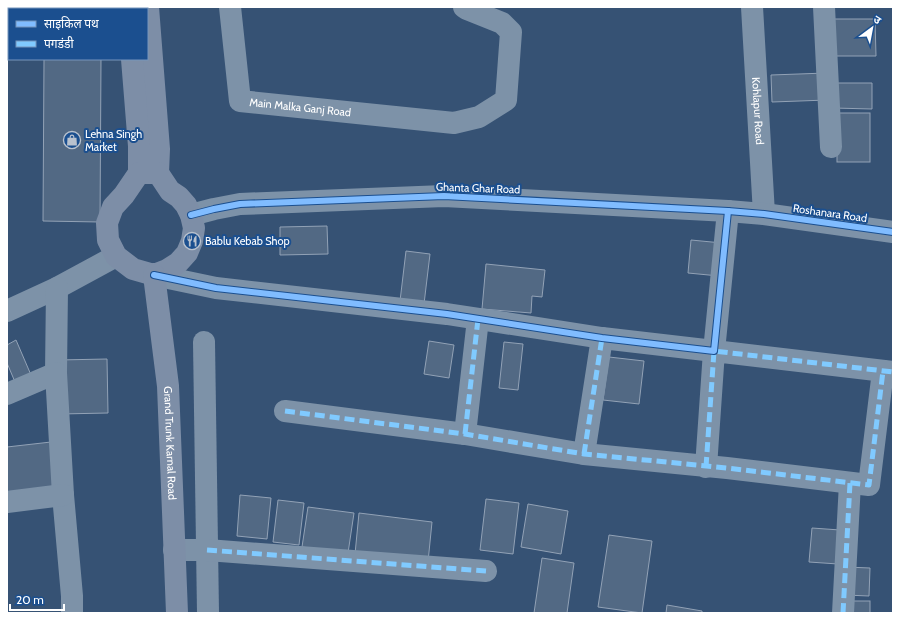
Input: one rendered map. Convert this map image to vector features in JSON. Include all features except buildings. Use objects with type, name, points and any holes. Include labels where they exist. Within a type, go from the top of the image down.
[{"type":"main road","points":[[132,60],[139,146],[149,173],[179,197],[186,205],[191,215],[194,228],[192,241],[187,253],[178,263],[167,270],[154,275],[133,269],[116,256],[108,240],[107,223],[113,207],[124,194],[149,173],[160,149],[148,7]]},
{"type":"main road","name":"Grand Trunk Karnal Road","points":[[154,275],[168,386],[177,613]]},
{"type":"street","name":"Main Malka Ganj Road","points":[[230,7],[240,101],[454,123],[480,117],[506,100],[511,32],[502,23],[464,7]]},
{"type":"street","name":"Kohlapur Road","points":[[752,7],[764,214]]},
{"type":"street","points":[[824,7],[831,147]]},
{"type":"street","name":"Ghanta Ghar Road","points":[[191,215],[240,204],[444,196],[764,214]]},
{"type":"street","points":[[706,466],[714,351],[728,211]]},
{"type":"street","name":"Roshanara Road","points":[[764,214],[893,232]]},
{"type":"street","points":[[7,312],[58,288],[116,256]]},
{"type":"street","points":[[154,275],[216,288],[446,314],[602,338],[888,372],[869,485],[706,466],[584,454],[464,434],[285,411]]},
{"type":"street","points":[[58,288],[56,373],[72,613]]},
{"type":"street","points":[[464,434],[478,319]]},
{"type":"street","points":[[584,454],[602,338]]},
{"type":"street","points":[[204,342],[208,613]]},
{"type":"street","points":[[7,394],[56,373]]},
{"type":"street","points":[[843,613],[850,483]]},
{"type":"street","points":[[7,502],[63,495]]},
{"type":"street","points":[[174,550],[207,550],[486,571]]},
{"type":"marked path","points":[[465,434],[478,319]]},
{"type":"marked path","points":[[584,454],[602,338]]},
{"type":"marked path","points":[[706,467],[714,351],[893,372]]},
{"type":"marked path","points":[[285,411],[465,434],[584,454],[727,468],[869,485],[883,371]]},
{"type":"marked path","points":[[843,613],[850,483]]},
{"type":"marked path","points":[[207,550],[486,571]]},
{"type":"cycle path","points":[[191,215],[240,204],[444,196],[728,211],[764,214],[893,232]]},
{"type":"cycle path","points":[[154,275],[216,288],[447,314],[602,338],[714,351],[728,211]]},
{"type":"place","name":"Lehna Singh Market","points":[[72,140]]},
{"type":"place","name":"Bablu Kebab Shop","points":[[192,241]]}]
